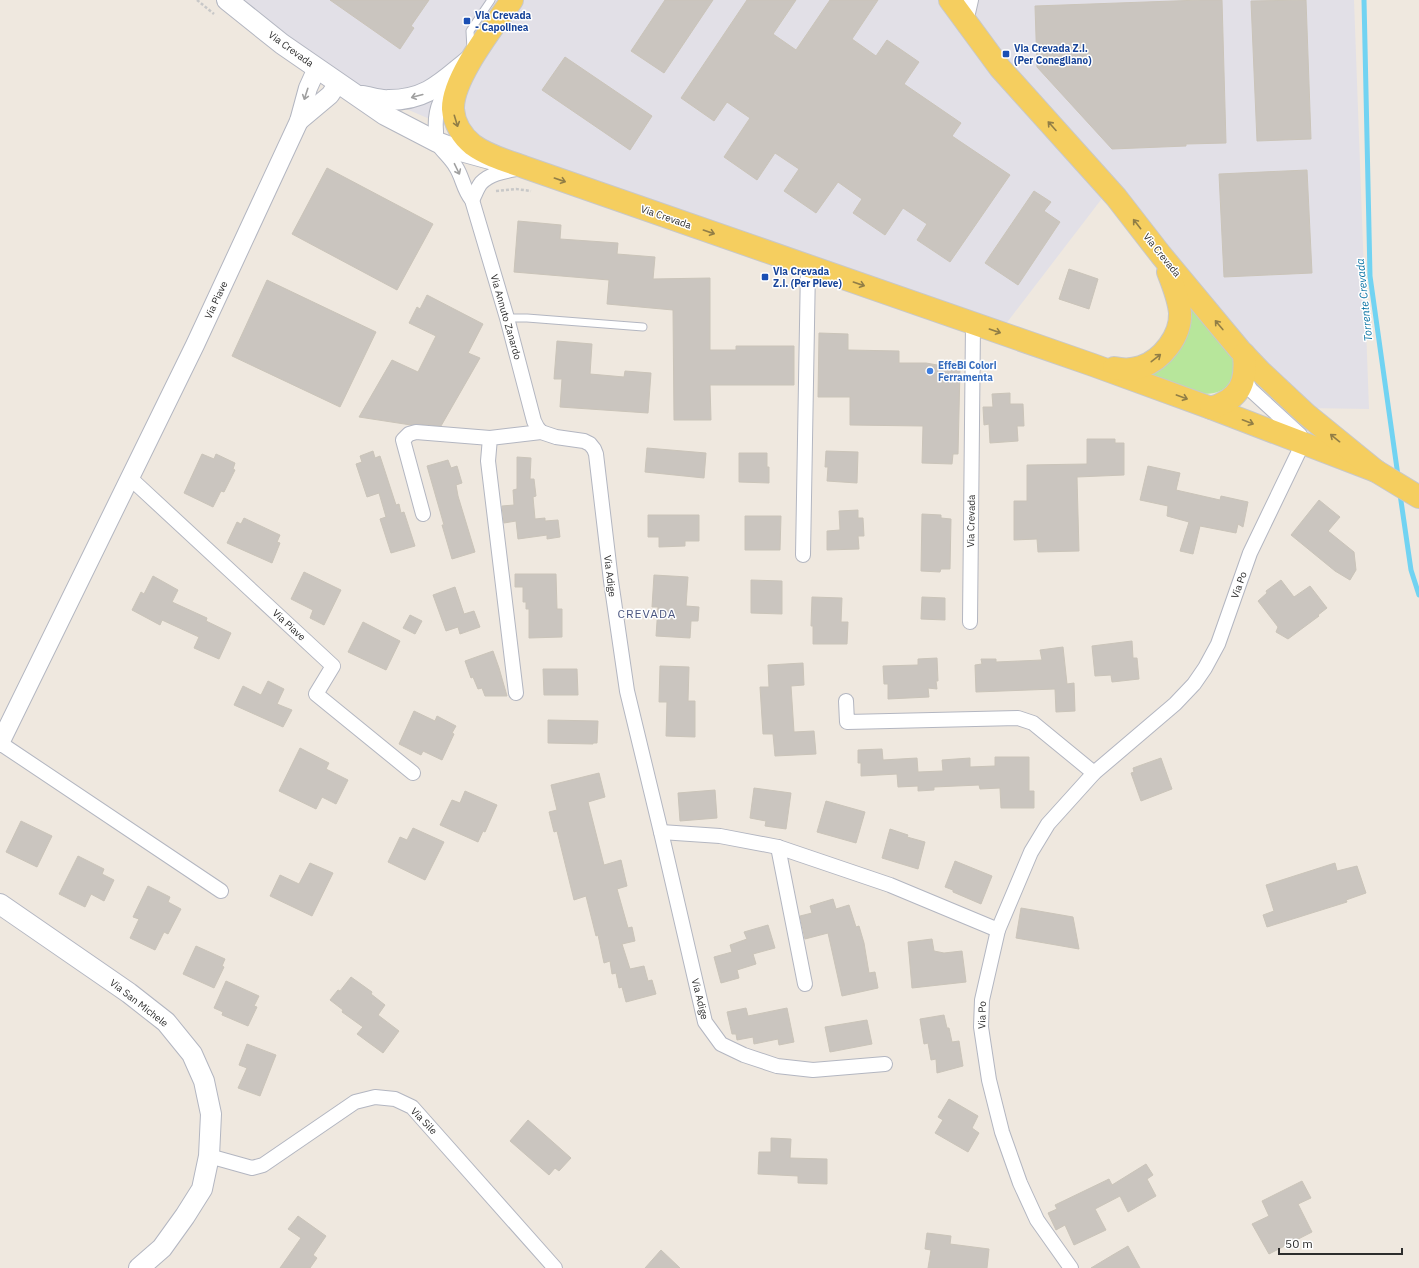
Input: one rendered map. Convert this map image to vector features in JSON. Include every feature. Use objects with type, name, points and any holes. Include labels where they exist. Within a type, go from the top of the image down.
[{"type":"main road","name":"Via Crevada","points":[[227,0],[282,44],[385,115],[437,142],[461,151],[524,167]]},
{"type":"main road","name":"Via Crevada","points":[[512,0],[472,58],[455,95],[453,109],[457,125],[464,136],[473,145],[486,153],[808,267],[1093,365],[1211,408],[1376,472],[1419,497]]},
{"type":"main road","name":"Via Crevada","points":[[950,0],[1000,68],[1116,197],[1160,255],[1244,354],[1301,410],[1376,472]]},
{"type":"main road","name":"Via Crevada","points":[[358,95],[388,101],[418,96],[427,93],[439,85],[472,58]]},
{"type":"main road","points":[[1093,365],[1124,370],[1141,367],[1154,360],[1165,350],[1174,338],[1180,314],[1178,302],[1175,289],[1160,255]]},
{"type":"main road","points":[[1211,408],[1224,404],[1238,391],[1244,379],[1244,354]]},
{"type":"main road","name":"Via San Michele","points":[[0,904],[129,993],[166,1022],[192,1054],[204,1081],[211,1114],[209,1156],[202,1189],[162,1248],[139,1268]]},
{"type":"street","points":[[966,22],[971,0]]},
{"type":"street","name":"Via Crevada","points":[[437,142],[435,124],[438,104],[446,91],[472,58]]},
{"type":"street","name":"Via Piave","points":[[221,892],[0,743],[195,345],[299,121],[308,88],[317,68]]},
{"type":"street","name":"Via Piave","points":[[299,121],[330,95],[338,83]]},
{"type":"street","name":"Via Annuto Zanardo","points":[[437,142],[457,168],[466,193],[472,200],[508,318],[534,421],[537,428],[541,432]]},
{"type":"street","points":[[472,200],[480,184],[487,178],[494,174],[524,167]]},
{"type":"street","points":[[803,554],[808,267]]},
{"type":"street","name":"Via Crevada","points":[[970,622],[973,324]]},
{"type":"street","points":[[1244,379],[1251,390],[1300,435],[1303,443]]},
{"type":"street","name":"Via Adige","points":[[423,514],[403,440],[409,434],[416,432],[490,438],[541,432],[556,437],[584,441],[594,448],[596,454],[610,581],[627,691],[705,1022],[721,1044],[744,1055],[777,1066],[813,1070],[885,1064]]},
{"type":"street","points":[[490,438],[488,461],[516,693]]},
{"type":"street","name":"Via Po","points":[[1071,1268],[1037,1220],[1020,1183],[1002,1132],[989,1080],[981,1027],[982,1000],[998,930],[1031,852],[1048,824],[1094,773],[1175,704],[1194,684],[1205,668],[1218,644],[1250,553],[1303,443]]},
{"type":"street","name":"Via Piave","points":[[130,478],[333,666],[316,694],[413,773]]},
{"type":"street","points":[[846,701],[847,722],[1018,718],[1033,723],[1094,773]]},
{"type":"street","points":[[661,832],[720,836],[778,847],[890,885],[998,930]]},
{"type":"street","points":[[778,847],[805,984]]},
{"type":"street","name":"Via Sile","points":[[209,1156],[252,1168],[263,1165],[355,1102],[375,1097],[396,1099],[412,1107],[555,1268]]},
{"type":"lane","points":[[472,58],[470,31],[491,0]]},
{"type":"lane","points":[[508,318],[527,318],[643,327]]},
{"type":"path","points":[[493,192],[516,189]]},
{"type":"shaded area","points":[[237,0],[1354,0],[1369,409],[1305,408],[1110,188],[1002,329],[488,144],[369,93]]},
{"type":"green space","points":[[1191,304],[1234,360],[1233,375],[1230,382],[1226,387],[1215,393],[1200,393],[1150,375],[1188,332],[1191,320]]},
{"type":"building","points":[[330,0],[429,0],[411,26],[414,28],[400,49]]},
{"type":"building","points":[[665,0],[713,0],[664,73],[631,51]]},
{"type":"building","points":[[747,0],[796,0],[773,34],[796,50],[830,0],[878,0],[852,39],[876,56],[887,40],[919,62],[904,84],[961,123],[952,136],[1010,175],[950,262],[917,240],[927,224],[903,208],[885,235],[853,213],[862,199],[838,182],[816,213],[784,191],[799,169],[775,153],[757,180],[724,157],[750,118],[727,102],[714,121],[681,98]]},
{"type":"building","points":[[1222,0],[1226,143],[1112,149],[1037,67],[1035,6]]},
{"type":"building","points":[[1306,0],[1311,139],[1257,141],[1251,1]]},
{"type":"building","points":[[565,57],[652,116],[630,150],[542,90]]},
{"type":"building","points":[[327,168],[433,224],[397,290],[292,234]]},
{"type":"building","points":[[1307,170],[1312,273],[1224,277],[1219,174]]},
{"type":"building","points":[[1034,191],[1051,202],[1044,211],[1060,222],[1018,285],[985,263]]},
{"type":"building","points":[[518,221],[561,225],[560,239],[618,243],[617,254],[655,257],[653,279],[710,278],[710,350],[736,350],[736,346],[794,346],[794,385],[710,385],[711,420],[674,420],[673,310],[607,304],[609,280],[514,272]]},
{"type":"building","points":[[1069,269],[1098,279],[1089,309],[1059,299]]},
{"type":"building","points":[[267,280],[376,332],[340,407],[232,356]]},
{"type":"building","points":[[427,295],[483,324],[468,353],[480,358],[441,426],[411,425],[359,417],[392,360],[418,372],[436,336],[409,323],[417,307],[420,309]]},
{"type":"building","points":[[819,333],[848,334],[848,350],[899,351],[899,363],[926,363],[960,369],[958,454],[953,454],[952,464],[922,463],[923,426],[850,425],[850,397],[818,397]]},
{"type":"building","points":[[557,341],[592,344],[590,374],[624,377],[625,371],[651,373],[648,413],[560,407],[562,379],[554,379]]},
{"type":"building","points":[[1010,393],[1010,404],[1023,404],[1024,426],[1017,426],[1018,441],[990,443],[989,424],[984,425],[983,407],[993,407],[992,394]]},
{"type":"building","points":[[1087,439],[1115,439],[1115,443],[1124,443],[1124,475],[1077,477],[1079,551],[1038,552],[1037,539],[1014,540],[1014,501],[1027,501],[1027,465],[1087,464]]},
{"type":"building","points":[[647,448],[706,453],[704,478],[645,472]]},
{"type":"building","points":[[373,451],[375,458],[380,456],[396,505],[399,504],[401,513],[404,512],[415,546],[391,553],[380,519],[386,517],[379,493],[367,497],[356,464],[362,462],[360,456]]},
{"type":"building","points":[[826,451],[858,452],[857,483],[827,481],[828,467],[825,467]]},
{"type":"building","points":[[739,453],[767,453],[769,483],[739,482]]},
{"type":"building","points":[[202,454],[214,459],[216,454],[235,463],[233,469],[235,470],[224,492],[221,491],[213,507],[184,493]]},
{"type":"building","points":[[517,457],[531,458],[530,479],[534,479],[536,496],[533,497],[535,519],[545,518],[545,521],[558,520],[560,537],[547,539],[547,535],[518,539],[516,521],[504,523],[502,506],[514,505],[513,490],[517,489]]},
{"type":"building","points":[[448,460],[451,468],[457,466],[462,483],[456,485],[458,496],[475,552],[452,559],[427,466]]},
{"type":"building","points":[[1148,466],[1180,473],[1176,490],[1220,500],[1221,496],[1248,502],[1243,527],[1238,524],[1236,533],[1200,526],[1193,554],[1180,551],[1189,522],[1167,516],[1168,506],[1140,500]]},
{"type":"building","points":[[1319,500],[1340,517],[1328,531],[1354,552],[1356,570],[1350,580],[1335,571],[1291,535]]},
{"type":"building","points":[[858,510],[858,518],[863,518],[864,536],[858,536],[859,549],[827,550],[827,531],[840,530],[839,511]]},
{"type":"building","points":[[922,514],[941,515],[941,518],[951,519],[950,569],[941,569],[940,572],[921,571]]},
{"type":"building","points":[[648,515],[699,515],[699,541],[685,541],[685,546],[659,547],[659,537],[648,537]]},
{"type":"building","points":[[745,516],[781,516],[780,550],[745,550]]},
{"type":"building","points":[[244,518],[280,535],[277,542],[280,543],[272,563],[227,543],[237,522],[241,524]]},
{"type":"building","points":[[304,572],[341,590],[324,625],[310,618],[313,610],[291,599]]},
{"type":"building","points":[[515,574],[556,574],[557,609],[562,609],[562,637],[529,638],[529,609],[526,609],[526,602],[523,602],[523,587],[515,587]]},
{"type":"building","points":[[654,575],[688,577],[686,606],[699,607],[698,621],[691,621],[690,638],[656,636],[658,607],[652,607]]},
{"type":"building","points":[[153,576],[178,590],[172,602],[207,618],[206,621],[231,633],[219,659],[194,648],[199,637],[162,620],[160,625],[132,610],[141,592],[144,594]]},
{"type":"building","points":[[751,580],[782,581],[782,614],[751,613]]},
{"type":"building","points":[[1281,580],[1294,597],[1310,586],[1327,608],[1318,615],[1319,616],[1288,639],[1276,632],[1278,627],[1258,601],[1267,593],[1266,591]]},
{"type":"building","points":[[455,587],[464,614],[474,611],[480,627],[460,634],[458,627],[446,631],[433,595]]},
{"type":"building","points":[[812,597],[842,598],[841,622],[848,622],[847,644],[813,644],[813,626],[811,626]]},
{"type":"building","points":[[922,597],[945,598],[945,620],[921,619]]},
{"type":"building","points":[[410,615],[422,621],[415,634],[403,628]]},
{"type":"building","points":[[363,622],[400,641],[386,670],[348,652]]},
{"type":"building","points":[[1132,641],[1133,658],[1137,658],[1139,679],[1112,682],[1111,675],[1095,676],[1092,646]]},
{"type":"building","points":[[1063,647],[1067,684],[1074,683],[1075,711],[1056,712],[1055,689],[976,692],[975,665],[982,664],[981,659],[996,659],[996,662],[1042,660],[1040,650]]},
{"type":"building","points":[[493,651],[507,696],[485,696],[482,688],[478,689],[473,677],[471,678],[465,661]]},
{"type":"building","points":[[937,658],[937,689],[928,688],[929,697],[888,699],[888,684],[884,684],[883,666],[918,665],[918,659]]},
{"type":"building","points":[[803,663],[804,685],[791,686],[794,732],[814,731],[816,754],[775,756],[773,734],[763,734],[760,687],[769,687],[768,665]]},
{"type":"building","points":[[660,666],[689,667],[688,701],[695,701],[695,737],[666,736],[667,702],[659,702]]},
{"type":"building","points":[[543,669],[577,669],[578,695],[544,695]]},
{"type":"building","points":[[268,681],[284,689],[277,704],[292,710],[283,727],[234,705],[243,686],[261,695]]},
{"type":"building","points":[[414,711],[435,721],[437,716],[456,726],[442,760],[423,751],[421,755],[399,744]]},
{"type":"building","points":[[548,720],[598,721],[597,743],[548,743]]},
{"type":"building","points":[[300,748],[329,763],[326,769],[348,780],[336,804],[322,797],[316,809],[279,791]]},
{"type":"building","points":[[882,749],[883,760],[917,758],[918,772],[943,771],[942,760],[970,758],[970,767],[995,766],[995,757],[1029,757],[1029,791],[1034,791],[1034,808],[1001,808],[1000,788],[980,789],[979,785],[934,787],[934,790],[918,791],[918,786],[898,787],[897,774],[861,776],[861,763],[858,763],[858,750]]},
{"type":"building","points":[[1161,758],[1172,789],[1141,801],[1131,773],[1134,772],[1133,768]]},
{"type":"building","points":[[599,773],[605,797],[588,802],[604,865],[621,860],[627,886],[617,889],[628,928],[632,927],[635,941],[622,944],[630,969],[644,966],[648,981],[652,980],[656,994],[626,1002],[622,987],[619,988],[616,973],[612,974],[610,961],[604,963],[598,935],[596,936],[586,896],[574,900],[557,831],[554,832],[549,812],[557,810],[551,785]]},
{"type":"building","points":[[754,788],[791,793],[786,829],[765,826],[766,821],[750,818]]},
{"type":"building","points":[[715,790],[717,818],[680,821],[678,793]]},
{"type":"building","points":[[465,791],[497,805],[485,832],[483,831],[478,842],[440,825],[452,800],[460,803]]},
{"type":"building","points":[[826,801],[865,812],[856,843],[817,832]]},
{"type":"building","points":[[21,821],[52,836],[37,867],[6,852]]},
{"type":"building","points":[[413,828],[444,842],[425,880],[388,862],[400,837],[407,840]]},
{"type":"building","points":[[890,829],[908,835],[907,837],[925,842],[918,869],[882,858]]},
{"type":"building","points":[[78,856],[104,869],[102,874],[114,880],[104,901],[91,894],[85,907],[59,894]]},
{"type":"building","points":[[955,861],[992,876],[981,904],[945,887]]},
{"type":"building","points":[[310,863],[333,873],[312,916],[270,896],[280,875],[299,884]]},
{"type":"building","points":[[1335,863],[1337,871],[1357,866],[1366,893],[1346,900],[1347,902],[1267,927],[1263,915],[1274,911],[1266,885]]},
{"type":"building","points":[[148,886],[170,897],[168,902],[181,909],[168,934],[164,932],[155,950],[130,938],[139,919],[133,917]]},
{"type":"building","points":[[833,899],[836,909],[849,905],[856,927],[859,926],[864,943],[869,973],[875,972],[878,988],[842,996],[828,933],[805,939],[800,916],[812,913],[810,906]]},
{"type":"building","points":[[1021,908],[1073,917],[1079,949],[1016,938]]},
{"type":"building","points":[[768,925],[775,948],[753,954],[756,964],[737,970],[739,978],[721,983],[714,957],[732,952],[730,945],[747,939],[744,932]]},
{"type":"building","points":[[932,939],[934,951],[944,953],[962,951],[966,982],[912,988],[908,942]]},
{"type":"building","points":[[196,946],[225,959],[222,966],[224,967],[214,988],[183,974]]},
{"type":"building","points":[[351,977],[372,992],[371,994],[385,1005],[378,1015],[399,1031],[383,1053],[357,1034],[363,1027],[342,1012],[343,1010],[330,1000],[338,990],[340,991]]},
{"type":"building","points":[[226,981],[259,996],[254,1006],[257,1007],[248,1026],[222,1015],[223,1012],[214,1008]]},
{"type":"building","points":[[746,1008],[748,1016],[787,1008],[794,1042],[779,1045],[778,1039],[754,1044],[753,1037],[737,1040],[736,1034],[732,1034],[727,1012]]},
{"type":"building","points":[[944,1015],[952,1042],[959,1041],[963,1066],[937,1073],[936,1059],[931,1060],[928,1043],[924,1044],[920,1019]]},
{"type":"building","points":[[867,1020],[872,1044],[830,1052],[825,1027]]},
{"type":"building","points":[[247,1044],[276,1055],[260,1096],[238,1088],[247,1068],[239,1065]]},
{"type":"building","points":[[949,1099],[978,1116],[972,1128],[979,1133],[968,1152],[935,1133],[943,1120],[938,1117]]},
{"type":"building","points":[[528,1120],[571,1158],[559,1171],[555,1168],[549,1175],[510,1141]]},
{"type":"building","points":[[771,1138],[791,1139],[790,1158],[827,1159],[827,1184],[798,1183],[798,1176],[758,1174],[759,1152],[771,1152]]},
{"type":"building","points":[[1146,1164],[1153,1175],[1147,1179],[1156,1196],[1128,1212],[1120,1196],[1095,1209],[1106,1230],[1074,1245],[1065,1225],[1056,1230],[1048,1213],[1057,1209],[1055,1205],[1109,1179],[1112,1185]]},
{"type":"building","points":[[1302,1181],[1311,1198],[1298,1204],[1312,1232],[1269,1254],[1252,1224],[1269,1216],[1262,1201]]},
{"type":"building","points":[[298,1216],[326,1236],[313,1255],[317,1258],[310,1268],[280,1268],[301,1238],[288,1229]]},
{"type":"building","points":[[927,1233],[951,1236],[950,1244],[989,1249],[987,1268],[928,1268],[931,1250],[925,1249]]},
{"type":"building","points":[[1128,1246],[1140,1268],[1091,1268],[1111,1256]]},
{"type":"building","points":[[661,1250],[680,1268],[645,1268]]},
{"type":"waterway","name":"Torrente Crevada","points":[[1364,0],[1370,276],[1398,476]]},
{"type":"waterway","name":"Torrente Crevada","points":[[1400,494],[1411,570],[1419,595]]},
{"type":"place","name":"Via Crevada - Capolinea","points":[[467,21]]},
{"type":"place","name":"Via Crevada Z.i. (Per Conegliano)","points":[[1006,54]]},
{"type":"place","name":"Via Crevada Z.i. (Per Pieve)","points":[[765,277]]},
{"type":"place","name":"EffeBi Colori Ferramenta","points":[[930,371]]},
{"type":"district","name":"CREVADA","points":[[647,613]]}]
